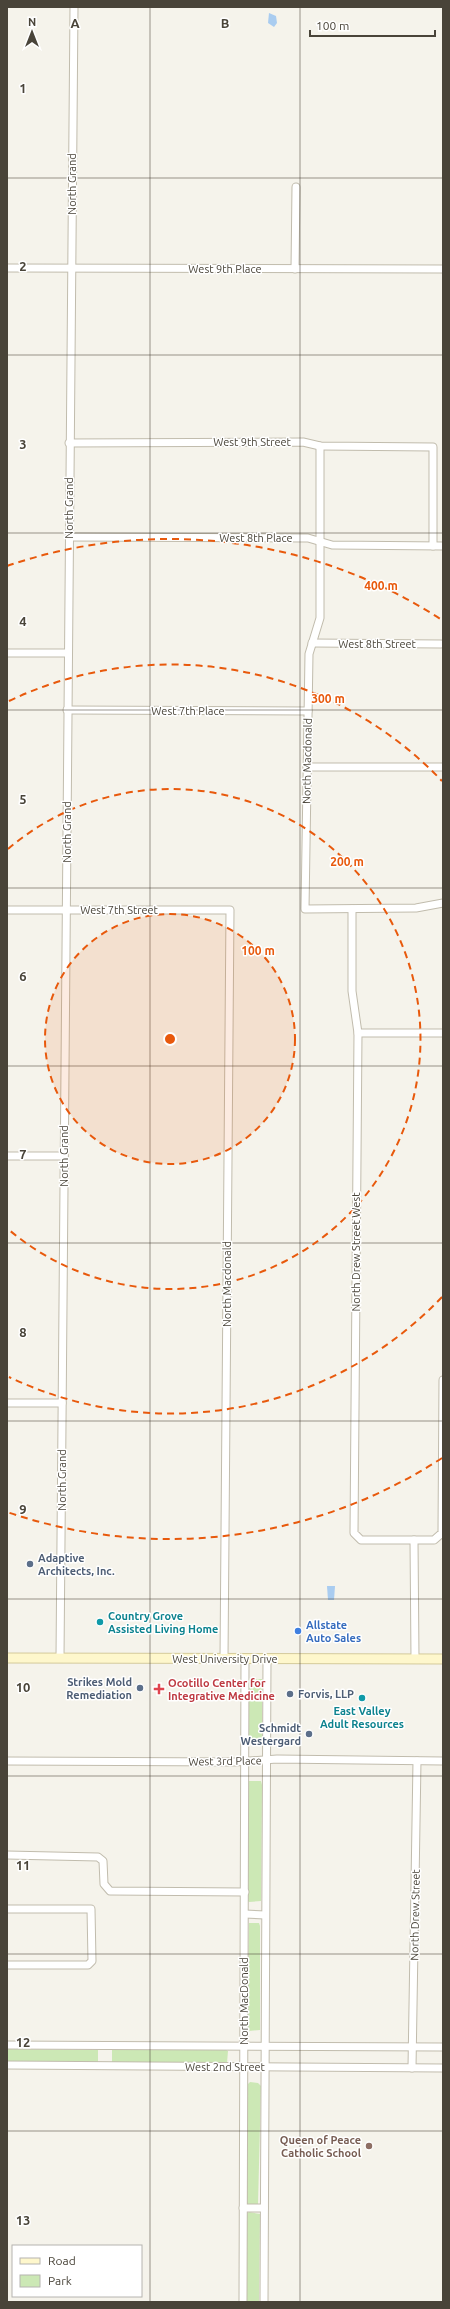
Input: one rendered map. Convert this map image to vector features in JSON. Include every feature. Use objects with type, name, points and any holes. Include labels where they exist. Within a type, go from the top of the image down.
[{"type":"main road","name":"West University Drive","points":[[7,1658],[443,1659]]},
{"type":"street","name":"North Grand","points":[[60,1658],[69,443],[74,7]]},
{"type":"street","points":[[295,269],[296,187]]},
{"type":"street","name":"West 9th Place","points":[[7,268],[443,269]]},
{"type":"street","name":"West 9th Street","points":[[69,443],[304,442],[320,446],[433,447],[433,546]]},
{"type":"street","name":"North Macdonald","points":[[320,446],[320,618],[309,654],[305,909],[352,909]]},
{"type":"street","name":"West 8th Place","points":[[69,537],[308,538],[332,545],[443,546]]},
{"type":"street","name":"West 8th Street","points":[[312,643],[441,644]]},
{"type":"street","points":[[7,653],[68,653]]},
{"type":"street","name":"West 7th Place","points":[[68,710],[308,711]]},
{"type":"street","points":[[307,766],[443,767]]},
{"type":"street","points":[[352,909],[416,908],[443,903]]},
{"type":"street","name":"North Drew Street West","points":[[352,909],[352,991],[358,1033],[354,1533],[361,1540],[434,1540],[442,1533],[443,1380]]},
{"type":"street","name":"West 7th Street","points":[[7,910],[230,910]]},
{"type":"street","name":"North Macdonald","points":[[224,1659],[230,910]]},
{"type":"street","points":[[358,1033],[443,1033]]},
{"type":"street","points":[[7,1156],[64,1156]]},
{"type":"street","points":[[7,1403],[62,1403]]},
{"type":"street","points":[[414,1540],[415,1659]]},
{"type":"street","name":"North MacDonald","points":[[243,2302],[245,1659]]},
{"type":"street","name":"North MacDonald","points":[[264,2302],[265,1760],[267,1659]]},
{"type":"street","name":"West 3rd Place","points":[[7,1761],[443,1761]]},
{"type":"street","name":"North Drew Street","points":[[412,2068],[417,1761]]},
{"type":"street","points":[[7,1855],[98,1857],[103,1861],[104,1884],[110,1891],[245,1892]]},
{"type":"street","points":[[7,1908],[91,1909],[92,1961],[88,1965],[7,1965]]},
{"type":"street","points":[[245,1914],[265,1915]]},
{"type":"street","name":"West 2nd Street","points":[[7,2046],[443,2047]]},
{"type":"street","name":"West 2nd Street","points":[[7,2065],[243,2068],[443,2068]]},
{"type":"street","points":[[243,2208],[264,2208]]},
{"type":"green space","points":[[249,1679],[262,1679],[262,1742],[249,1741]]},
{"type":"green space","points":[[248,1781],[261,1781],[262,1785],[261,1901],[249,1902],[247,1900]]},
{"type":"green space","points":[[249,1923],[259,1923],[260,1926],[260,2030],[249,2031],[247,2028]]},
{"type":"green space","points":[[7,2049],[98,2050],[98,2062],[7,2062]]},
{"type":"green space","points":[[112,2049],[228,2051],[227,2063],[112,2063]]},
{"type":"green space","points":[[250,2082],[258,2083],[261,2086],[258,2204],[247,2204],[246,2201],[247,2085]]},
{"type":"green space","points":[[249,2212],[260,2214],[259,2302],[246,2302],[246,2214]]},
{"type":"water","points":[[269,13],[276,16],[277,23],[274,27],[268,23]]},
{"type":"water","points":[[327,1586],[335,1586],[334,1600],[328,1600]]},
{"type":"place","name":"Adaptive Architects, Inc.","points":[[30,1564]]},
{"type":"place","name":"Country Grove Assisted Living Home","points":[[100,1622]]},
{"type":"place","name":"Allstate Auto Sales","points":[[298,1631]]},
{"type":"place","name":"Strikes Mold Remediation","points":[[140,1688]]},
{"type":"place","name":"Ocotillo Center for Integrative Medicine","points":[[159,1689]]},
{"type":"place","name":"Forvis, LLP","points":[[290,1694]]},
{"type":"place","name":"East Valley Adult Resources","points":[[362,1698]]},
{"type":"place","name":"Schmidt Westergard","points":[[309,1734]]},
{"type":"place","name":"Queen of Peace Catholic School","points":[[369,2146]]}]
